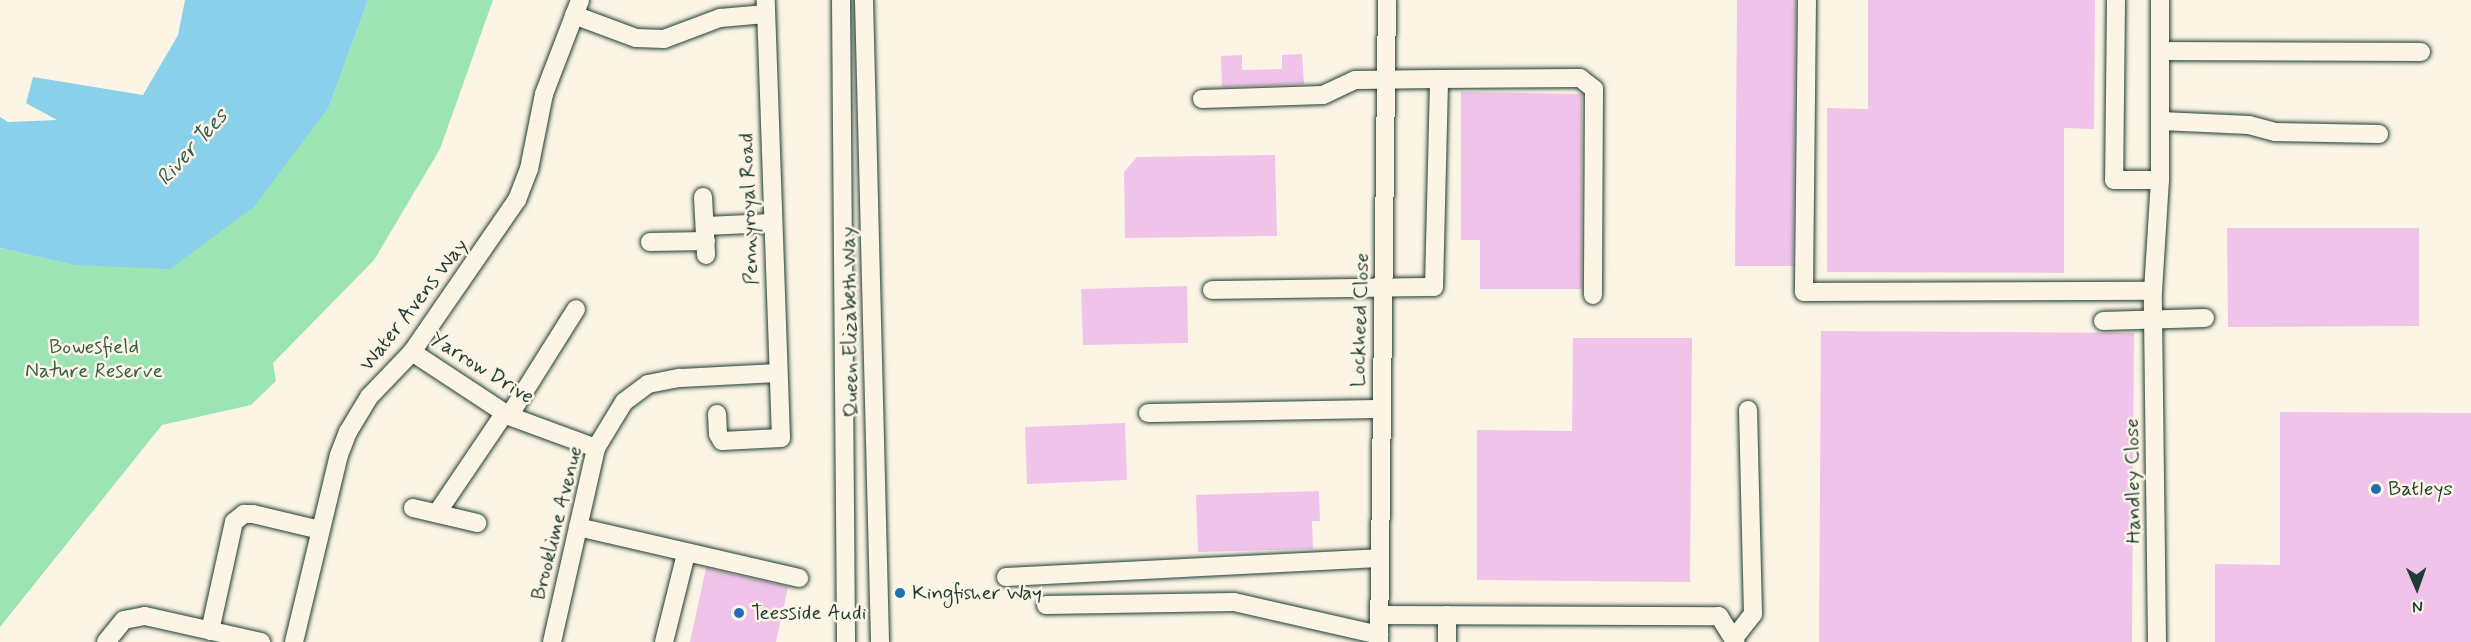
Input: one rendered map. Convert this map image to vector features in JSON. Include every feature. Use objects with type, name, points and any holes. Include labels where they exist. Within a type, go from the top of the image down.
[{"type":"street","name":"Queen Elizabeth Way","points":[[841,0],[846,642]]},
{"type":"street","name":"Queen Elizabeth Way","points":[[864,0],[880,642]]},
{"type":"street","name":"Lockheed Close","points":[[1379,638],[1380,409],[1384,289],[1387,0]]},
{"type":"street","points":[[1807,0],[1804,292],[2153,291]]},
{"type":"street","points":[[2116,0],[2114,180],[2160,180]]},
{"type":"street","name":"Handley Close","points":[[2157,642],[2153,291],[2160,180],[2160,0]]},
{"type":"street","points":[[577,7],[636,38],[664,39],[720,18],[766,7]]},
{"type":"street","name":"Water Avens Way","points":[[294,642],[320,530],[348,432],[369,398],[412,352],[517,200],[529,169],[544,94],[577,7]]},
{"type":"street","name":"Pennyroyal Road","points":[[717,414],[718,434],[722,441],[781,438],[771,223],[766,7]]},
{"type":"street","points":[[2160,51],[2421,52]]},
{"type":"street","points":[[1202,99],[1323,95],[1356,80],[1387,77],[1580,78],[1594,89],[1593,294]]},
{"type":"street","points":[[1212,290],[1434,287],[1439,78]]},
{"type":"street","points":[[2161,121],[2249,125],[2275,132],[2379,134]]},
{"type":"street","points":[[703,196],[706,240]]},
{"type":"street","points":[[650,242],[706,240],[771,223]]},
{"type":"street","points":[[437,513],[507,415],[576,309]]},
{"type":"street","points":[[2103,321],[2205,318]]},
{"type":"street","name":"Yarrow Drive","points":[[412,352],[507,415],[596,448]]},
{"type":"street","name":"Brooklime Avenue","points":[[552,642],[596,448],[624,402],[648,384],[680,378],[778,373]]},
{"type":"street","points":[[1148,412],[1380,409]]},
{"type":"street","points":[[1379,615],[1719,616],[1735,639],[1752,614],[1748,410]]},
{"type":"street","points":[[413,508],[477,523]]},
{"type":"street","points":[[210,631],[234,522],[244,514],[253,514],[320,530]]},
{"type":"street","points":[[578,528],[799,578]]},
{"type":"street","points":[[664,642],[686,554]]},
{"type":"street","points":[[1006,577],[1379,558]]},
{"type":"street","points":[[1046,605],[1234,602],[1379,638]]},
{"type":"street","points":[[1447,615],[1447,642]]},
{"type":"street","points":[[106,642],[124,620],[145,616],[261,642]]},
{"type":"green space","name":"Bowesfield Nature Reserve","points":[[368,0],[493,0],[440,149],[374,260],[273,363],[276,381],[251,405],[162,425],[0,627],[0,248],[73,265],[329,107]]},
{"type":"water","name":"River Tees","points":[[185,0],[368,0],[329,107],[254,207],[170,269],[73,265],[0,248],[0,117],[8,122],[57,120],[26,103],[33,77],[143,95],[178,35]]},
{"type":"building","points":[[1737,0],[1796,0],[1793,266],[1735,266]]},
{"type":"building","points":[[1868,0],[2095,0],[2094,129],[2064,128],[2064,273],[1827,272],[1827,108],[1868,109]]},
{"type":"building","points":[[1302,54],[1304,84],[1222,87],[1221,56],[1242,55],[1242,70],[1282,69],[1282,55]]},
{"type":"building","points":[[1461,92],[1582,94],[1582,289],[1480,289],[1480,240],[1461,240]]},
{"type":"building","points":[[1275,155],[1277,236],[1125,238],[1124,172],[1137,157]]},
{"type":"building","points":[[2227,228],[2419,228],[2419,326],[2228,327]]},
{"type":"building","points":[[1187,286],[1188,343],[1083,345],[1081,289]]},
{"type":"building","points":[[1821,331],[2134,333],[2132,642],[1819,642]]},
{"type":"building","points":[[1573,338],[1692,338],[1690,582],[1477,580],[1477,430],[1572,431]]},
{"type":"building","name":"Batleys","points":[[2280,412],[2471,413],[2471,642],[2215,642],[2215,564],[2280,565]]},
{"type":"building","points":[[1125,423],[1127,480],[1027,484],[1025,427]]},
{"type":"building","points":[[1319,491],[1320,521],[1312,521],[1313,549],[1198,552],[1196,495]]},
{"type":"building","name":"Teesside Audi","points":[[706,568],[788,587],[776,642],[690,642]]},
{"type":"place","name":"Batleys","points":[[2376,489]]},
{"type":"place","name":"Kingfisher Way","points":[[900,593]]},
{"type":"place","name":"Teesside Audi","points":[[739,613]]}]
